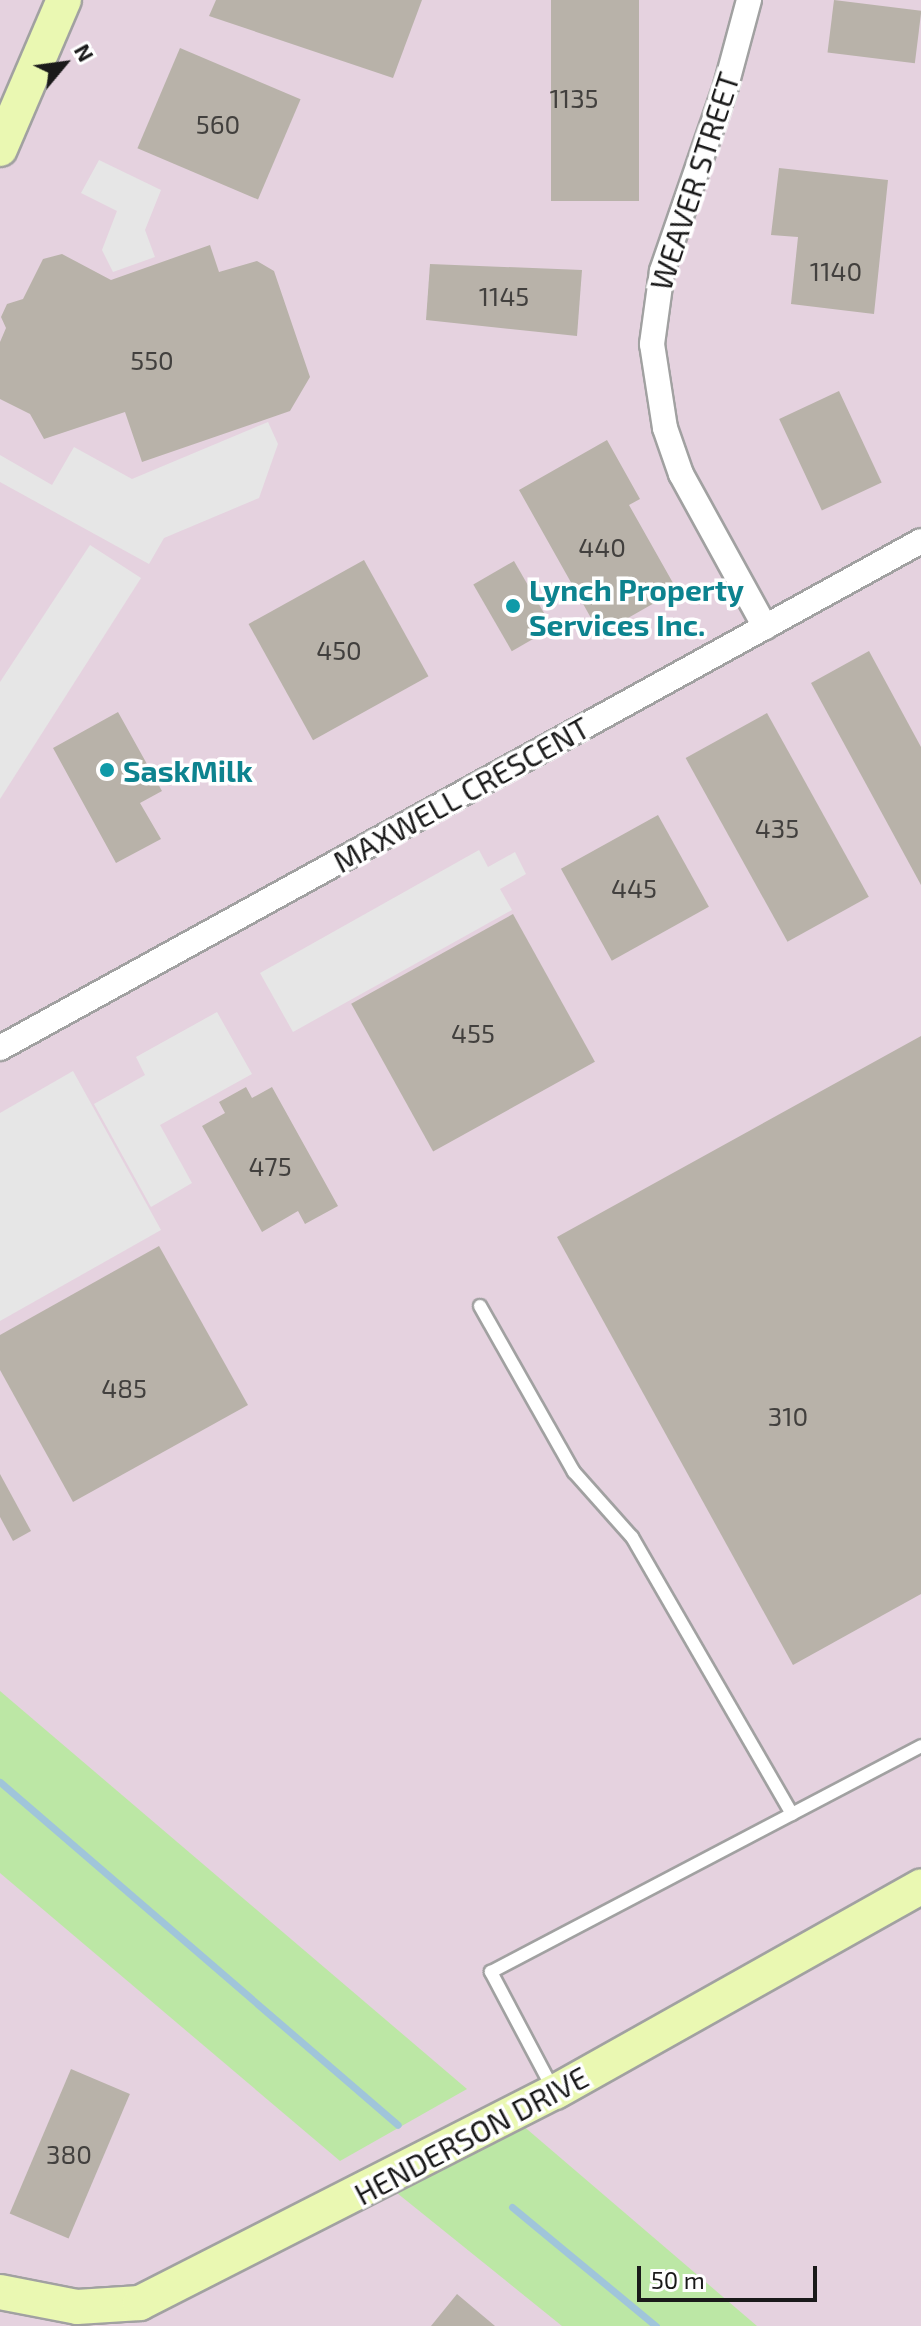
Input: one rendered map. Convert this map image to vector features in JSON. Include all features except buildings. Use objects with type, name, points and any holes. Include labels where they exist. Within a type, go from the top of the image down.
[{"type":"street","points":[[0,149],[64,0]]},
{"type":"street","name":"WEAVER STREET","points":[[749,0],[726,86],[662,271],[652,344],[665,428],[681,474],[765,627]]},
{"type":"street","name":"MAXWELL CRESCENT","points":[[0,1048],[921,541]]},
{"type":"street","name":"HENDERSON DRIVE","points":[[0,2292],[77,2307],[140,2303],[555,2092],[921,1887]]},
{"type":"lane","points":[[480,1306],[574,1472],[632,1537],[792,1814]]},
{"type":"lane","points":[[555,2092],[491,1972],[921,1746]]},
{"type":"shaded area","points":[[0,0],[921,0],[921,2326],[0,2326]]},
{"type":"shaded area","points":[[99,160],[161,190],[145,230],[155,257],[113,272],[102,250],[117,211],[81,193]]},
{"type":"shaded area","points":[[268,422],[278,444],[259,498],[164,538],[149,564],[0,482],[0,455],[52,485],[74,447],[132,479]]},
{"type":"shaded area","points":[[90,545],[141,578],[0,799],[0,682]]},
{"type":"shaded area","points":[[479,850],[488,867],[515,852],[526,874],[500,889],[512,910],[293,1032],[260,973]]},
{"type":"shaded area","points":[[217,1012],[252,1074],[160,1125],[192,1183],[151,1207],[94,1104],[145,1075],[136,1057]]},
{"type":"shaded area","points":[[73,1071],[161,1230],[0,1321],[0,1113]]},
{"type":"green space","points":[[0,1691],[467,2089],[340,2161],[0,1873]]},
{"type":"green space","points":[[521,2124],[757,2326],[562,2326],[397,2193]]},
{"type":"waterway","points":[[0,1782],[398,2125]]},
{"type":"waterway","points":[[512,2207],[656,2326]]},
{"type":"place","name":"Lynch Property Services Inc.","points":[[513,606]]},
{"type":"place","name":"SaskMilk","points":[[107,770]]}]
